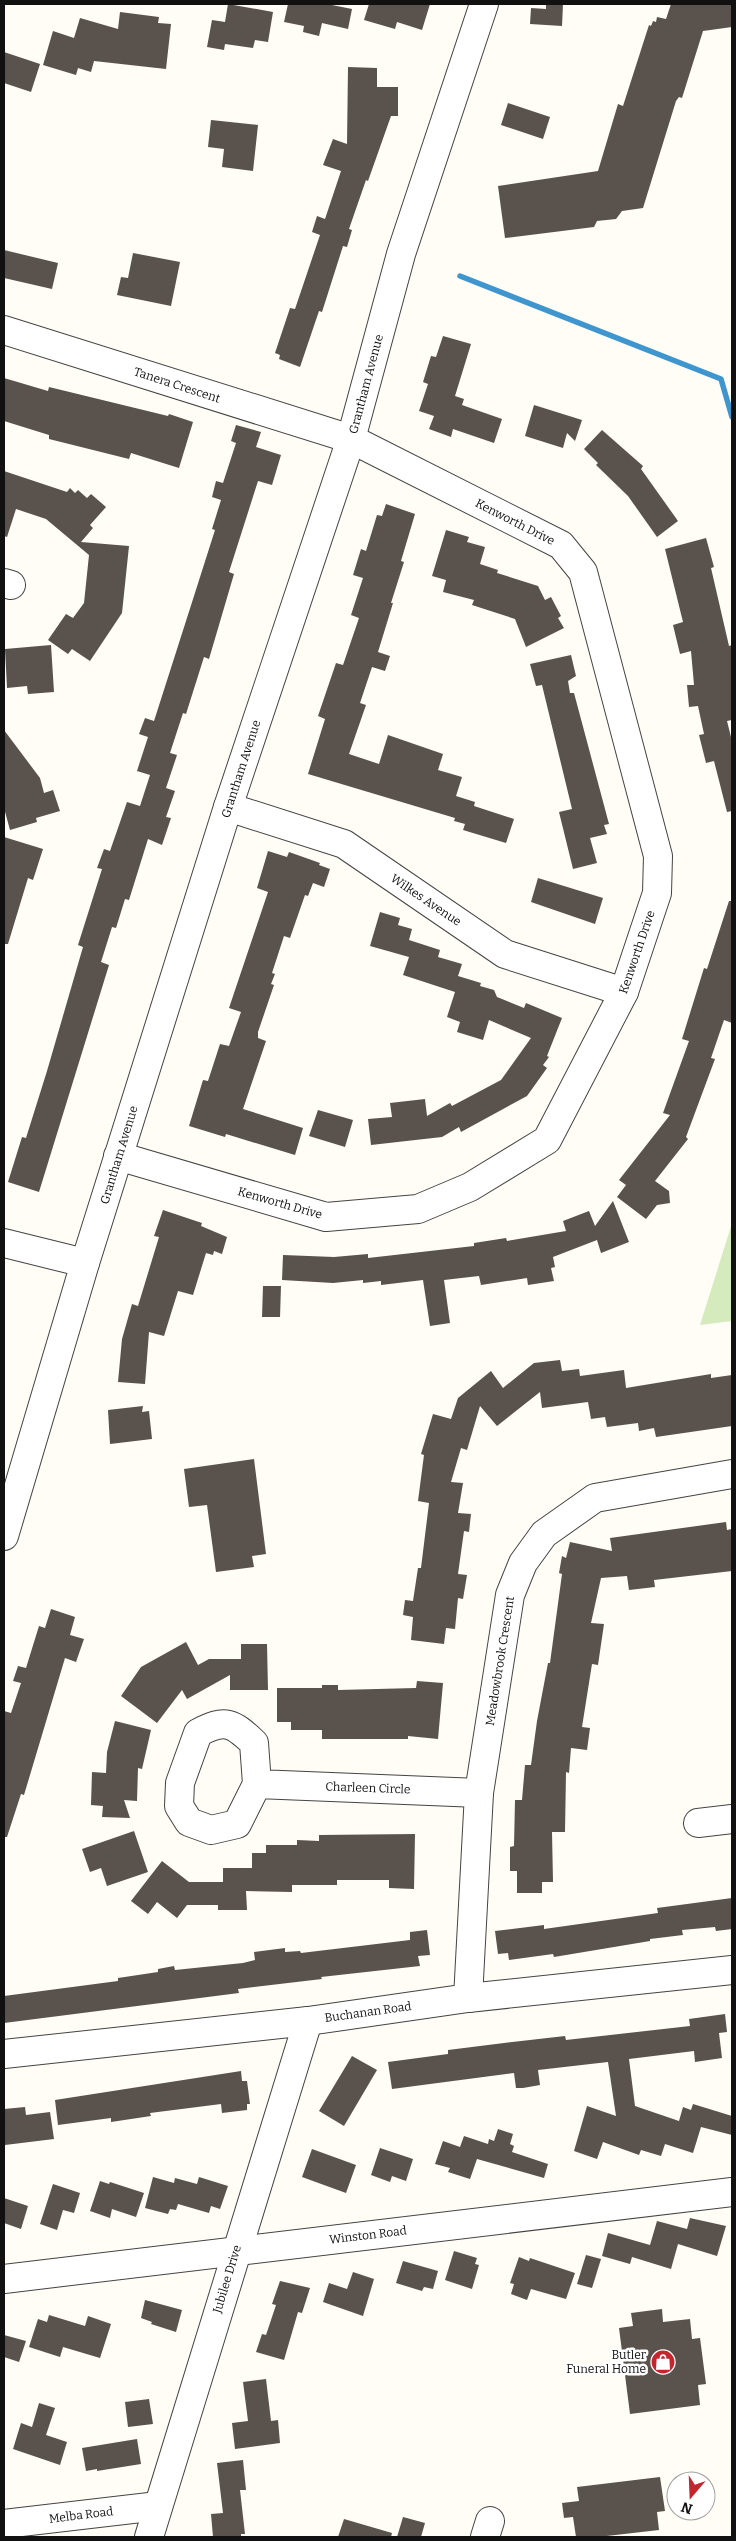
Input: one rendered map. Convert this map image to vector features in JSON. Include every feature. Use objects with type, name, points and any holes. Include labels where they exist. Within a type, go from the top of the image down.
[{"type":"street","name":"Grantham Avenue","points":[[4,1536],[118,1156],[228,808],[351,440],[401,254],[484,4]]},
{"type":"street","name":"Tanera Crescent","points":[[4,330],[351,440]]},
{"type":"street","name":"Kenworth Drive","points":[[118,1156],[326,1217],[418,1209],[470,1187],[547,1140],[624,992],[657,893],[658,856],[583,572],[561,545],[351,440]]},
{"type":"street","name":"Wilkes Avenue","points":[[228,808],[344,844],[505,954],[624,992]]},
{"type":"street","points":[[4,1243],[85,1263]]},
{"type":"street","name":"Meadowbrook Crescent","points":[[468,1998],[479,1793],[510,1595],[523,1563],[544,1534],[595,1498],[732,1474]]},
{"type":"street","name":"Charleen Circle","points":[[257,1784],[479,1793]]},
{"type":"street","points":[[698,1823],[732,1819]]},
{"type":"street","name":"Buchanan Road","points":[[4,2054],[308,2021],[468,1998],[732,1970]]},
{"type":"street","name":"Jubilee Drive","points":[[149,2537],[308,2021]]},
{"type":"street","name":"Winston Road","points":[[4,2279],[732,2192]]},
{"type":"street","name":"Melba Road","points":[[4,2524],[158,2506]]},
{"type":"green space","points":[[732,1223],[732,1321],[700,1325]]},
{"type":"building","points":[[228,4],[273,12],[268,42],[255,40],[253,48],[225,44],[224,50],[207,47],[212,20],[225,22]]},
{"type":"building","points":[[288,4],[327,4],[352,9],[348,29],[322,23],[319,36],[303,32],[304,26],[284,22]]},
{"type":"building","points":[[369,4],[430,4],[422,30],[397,22],[395,29],[364,20]]},
{"type":"building","points":[[546,4],[563,4],[562,26],[530,24],[531,8],[546,9]]},
{"type":"building","points":[[671,4],[732,4],[732,27],[703,31],[682,98],[679,97],[676,101],[643,208],[622,211],[616,219],[597,221],[594,227],[505,238],[498,186],[598,171],[618,104],[623,106],[649,25],[651,26],[653,21],[656,22],[657,17],[666,19]]},
{"type":"building","points":[[120,12],[159,17],[158,23],[171,24],[166,69],[94,61],[91,72],[78,68],[76,75],[43,65],[53,31],[74,38],[80,18],[118,29]]},
{"type":"building","points":[[4,52],[40,64],[31,92],[4,83]]},
{"type":"building","points":[[348,67],[377,68],[377,87],[398,87],[398,116],[391,116],[368,181],[366,180],[349,229],[352,230],[347,247],[343,246],[322,312],[319,311],[300,367],[279,359],[280,355],[275,353],[290,308],[295,309],[320,235],[312,232],[317,216],[325,219],[341,171],[323,165],[333,139],[347,144]]},
{"type":"building","points":[[508,103],[550,117],[543,139],[501,125]]},
{"type":"building","points":[[211,120],[258,125],[253,171],[222,167],[224,149],[208,147]]},
{"type":"building","points":[[4,250],[58,263],[52,289],[4,278]]},
{"type":"building","points":[[133,253],[180,262],[171,306],[117,295],[121,277],[128,278]]},
{"type":"building","points":[[443,336],[471,344],[455,396],[464,399],[462,405],[502,419],[494,443],[453,429],[451,437],[429,429],[434,416],[419,411],[428,384],[423,382],[431,356],[436,357]]},
{"type":"building","points":[[4,378],[48,391],[49,387],[168,416],[169,414],[193,422],[179,468],[131,453],[129,459],[49,439],[49,435],[4,421]]},
{"type":"building","points":[[534,405],[582,420],[575,441],[567,433],[563,448],[525,436]]},
{"type":"building","points":[[236,425],[261,432],[256,447],[281,455],[272,485],[258,481],[229,572],[234,574],[209,659],[204,657],[186,714],[183,713],[170,753],[177,755],[166,788],[175,791],[166,817],[171,818],[162,845],[148,839],[129,900],[125,899],[116,928],[112,927],[101,962],[109,965],[39,1192],[8,1182],[22,1137],[26,1138],[83,947],[78,945],[102,869],[97,868],[104,849],[110,851],[127,802],[140,806],[150,775],[137,771],[148,737],[139,734],[145,718],[154,721],[215,530],[212,529],[221,500],[212,497],[216,481],[223,483],[236,443],[231,441]]},
{"type":"building","points":[[602,430],[643,466],[641,469],[678,521],[657,537],[628,496],[596,465],[598,463],[584,449]]},
{"type":"building","points":[[4,471],[67,492],[70,488],[75,493],[78,490],[87,498],[91,494],[106,507],[90,525],[93,528],[81,542],[129,546],[122,613],[90,661],[72,649],[68,654],[48,640],[66,614],[73,618],[84,603],[89,555],[46,519],[16,509],[7,537],[4,536]]},
{"type":"building","points":[[386,504],[415,514],[401,561],[404,562],[378,652],[390,656],[385,671],[372,667],[360,703],[366,705],[349,754],[379,764],[388,735],[443,754],[438,770],[462,777],[456,796],[475,802],[474,806],[514,819],[506,843],[463,830],[465,824],[454,821],[455,818],[308,774],[325,719],[318,716],[336,663],[343,665],[359,618],[351,615],[363,578],[353,575],[361,549],[366,551],[377,515],[382,516]]},
{"type":"building","points":[[446,530],[469,537],[467,542],[485,547],[480,564],[498,570],[497,573],[538,586],[545,600],[551,597],[561,616],[558,618],[564,628],[526,647],[515,619],[472,605],[474,600],[443,592],[446,580],[432,576]]},
{"type":"building","points":[[706,538],[714,567],[711,568],[729,646],[732,645],[732,720],[727,721],[732,741],[732,811],[727,812],[714,761],[706,763],[699,735],[704,734],[698,706],[689,707],[687,685],[694,685],[691,651],[680,654],[673,625],[683,622],[665,549]]},
{"type":"building","points":[[51,645],[54,692],[28,694],[27,686],[7,688],[5,649]]},
{"type":"building","points":[[571,655],[576,676],[568,681],[570,693],[574,693],[609,824],[604,825],[607,834],[590,838],[597,863],[573,869],[559,812],[572,809],[542,685],[536,686],[530,664]]},
{"type":"building","points":[[4,730],[40,778],[44,793],[53,790],[60,811],[36,818],[37,822],[10,830],[4,808]]},
{"type":"building","points":[[4,837],[43,849],[33,880],[28,878],[8,944],[4,944]]},
{"type":"building","points":[[268,851],[287,857],[289,852],[320,863],[319,865],[330,869],[324,887],[313,883],[308,896],[305,895],[290,938],[284,936],[272,973],[275,974],[271,984],[274,985],[258,1032],[258,1038],[266,1041],[243,1109],[303,1128],[295,1155],[226,1134],[225,1137],[189,1126],[203,1080],[208,1081],[220,1044],[229,1046],[241,1012],[229,1008],[268,892],[257,888]]},
{"type":"building","points":[[538,878],[603,898],[595,924],[531,902]]},
{"type":"building","points":[[729,901],[732,901],[732,1023],[724,1020],[711,1058],[715,1059],[686,1137],[688,1139],[655,1181],[669,1191],[670,1203],[657,1205],[646,1219],[617,1197],[626,1185],[619,1180],[670,1115],[663,1113],[689,1041],[682,1039],[704,968],[707,969]]},
{"type":"building","points":[[380,912],[400,918],[398,925],[412,929],[409,940],[440,950],[438,957],[462,964],[458,976],[481,983],[480,986],[494,990],[497,997],[524,1008],[526,1003],[562,1018],[547,1056],[549,1057],[543,1065],[547,1068],[527,1096],[461,1132],[459,1127],[442,1137],[371,1145],[368,1119],[392,1117],[390,1103],[425,1099],[427,1116],[450,1103],[452,1106],[501,1080],[531,1038],[489,1020],[483,1040],[457,1032],[460,1022],[447,1017],[455,992],[403,975],[409,957],[370,946]]},
{"type":"building","points":[[318,1110],[353,1120],[345,1147],[309,1136]]},
{"type":"building","points":[[613,1201],[629,1242],[601,1253],[597,1240],[553,1257],[555,1267],[551,1268],[554,1281],[528,1285],[527,1278],[481,1285],[479,1276],[444,1280],[450,1323],[430,1326],[423,1280],[381,1285],[381,1281],[363,1283],[363,1280],[333,1283],[282,1280],[283,1255],[334,1257],[368,1254],[368,1258],[474,1246],[474,1243],[506,1238],[507,1241],[566,1231],[563,1221],[589,1211],[595,1226]]},
{"type":"building","points":[[163,1210],[202,1223],[201,1226],[227,1237],[222,1254],[214,1251],[213,1255],[206,1253],[193,1295],[178,1291],[164,1336],[149,1332],[145,1384],[118,1382],[122,1339],[132,1304],[138,1306],[159,1237],[154,1236]]},
{"type":"building","points":[[263,1286],[281,1286],[280,1317],[262,1317]]},
{"type":"building","points":[[560,1360],[562,1371],[579,1369],[580,1376],[624,1370],[626,1388],[711,1374],[711,1378],[732,1375],[732,1426],[656,1437],[654,1428],[639,1431],[638,1423],[607,1427],[605,1417],[591,1419],[588,1402],[542,1408],[540,1392],[497,1426],[480,1406],[467,1450],[461,1448],[451,1482],[463,1483],[458,1513],[471,1514],[469,1532],[464,1531],[458,1574],[467,1575],[463,1599],[458,1598],[455,1629],[446,1628],[444,1644],[411,1640],[413,1617],[403,1615],[405,1600],[413,1601],[418,1568],[421,1568],[429,1503],[418,1501],[424,1455],[421,1454],[433,1414],[451,1419],[458,1398],[491,1371],[503,1388],[534,1363]]},
{"type":"building","points":[[143,1406],[142,1412],[149,1411],[152,1439],[110,1444],[108,1410]]},
{"type":"building","points":[[254,1459],[266,1554],[252,1556],[254,1567],[216,1572],[207,1505],[189,1507],[184,1469]]},
{"type":"building","points":[[726,1522],[727,1530],[732,1529],[732,1571],[654,1580],[655,1587],[629,1590],[627,1576],[601,1578],[591,1623],[604,1624],[598,1665],[592,1664],[582,1727],[590,1728],[587,1750],[571,1748],[569,1773],[566,1772],[565,1832],[552,1832],[553,1882],[542,1882],[542,1893],[517,1893],[517,1871],[510,1871],[510,1847],[514,1846],[515,1800],[522,1800],[525,1765],[531,1765],[537,1721],[548,1663],[550,1663],[562,1574],[559,1573],[562,1556],[566,1558],[570,1542],[612,1551],[610,1538]]},
{"type":"building","points":[[51,1609],[75,1617],[70,1635],[84,1639],[76,1662],[65,1658],[24,1795],[21,1794],[7,1837],[4,1837],[4,1711],[11,1713],[21,1683],[13,1681],[18,1666],[26,1668],[39,1626],[45,1628]]},
{"type":"building","points":[[186,1642],[198,1665],[209,1659],[241,1659],[241,1644],[267,1644],[268,1690],[230,1690],[230,1675],[187,1699],[182,1690],[157,1723],[121,1696],[141,1667]]},
{"type":"building","points":[[417,1681],[443,1683],[438,1739],[408,1736],[408,1739],[322,1739],[322,1730],[291,1730],[291,1722],[277,1722],[277,1688],[322,1688],[322,1685],[338,1685],[338,1690],[416,1688]]},
{"type":"building","points":[[115,1721],[151,1730],[142,1769],[138,1768],[137,1801],[124,1800],[130,1818],[102,1817],[103,1806],[91,1805],[92,1772],[106,1773],[107,1752]]},
{"type":"building","points":[[134,1831],[148,1872],[107,1886],[101,1868],[90,1872],[82,1849]]},
{"type":"building","points":[[415,1834],[414,1889],[389,1888],[389,1880],[337,1880],[337,1885],[292,1885],[292,1892],[246,1891],[247,1910],[218,1910],[218,1905],[187,1905],[177,1918],[157,1902],[148,1914],[131,1901],[162,1861],[189,1882],[223,1882],[223,1868],[252,1868],[252,1853],[266,1853],[266,1845],[297,1845],[297,1840],[319,1841],[319,1835]]},
{"type":"building","points":[[732,1898],[732,1929],[716,1931],[715,1927],[682,1930],[683,1935],[650,1939],[650,1941],[554,1957],[553,1954],[509,1960],[508,1953],[498,1954],[495,1931],[544,1925],[544,1929],[658,1913],[657,1908]]},
{"type":"building","points":[[427,1930],[430,1955],[418,1956],[420,1966],[321,1977],[322,1979],[238,1989],[239,1993],[4,2023],[4,1996],[118,1981],[118,1978],[158,1972],[158,1969],[174,1966],[175,1970],[243,1963],[255,1960],[254,1952],[285,1948],[285,1952],[300,1951],[301,1953],[410,1940],[410,1932]]},
{"type":"building","points":[[725,2014],[727,2032],[719,2033],[722,2058],[695,2062],[694,2051],[629,2059],[635,2106],[679,2121],[683,2107],[691,2110],[693,2104],[732,2116],[732,2135],[701,2127],[693,2153],[665,2144],[661,2156],[641,2150],[639,2155],[603,2142],[597,2159],[574,2151],[587,2106],[616,2116],[608,2062],[538,2070],[540,2085],[523,2088],[516,2088],[514,2073],[392,2089],[388,2062],[448,2054],[448,2050],[504,2043],[565,2036],[566,2040],[690,2026],[689,2019]]},
{"type":"building","points":[[352,2056],[377,2070],[344,2126],[319,2111]]},
{"type":"building","points":[[241,2071],[242,2081],[247,2081],[250,2104],[247,2104],[247,2110],[222,2113],[221,2104],[150,2113],[151,2116],[111,2122],[111,2118],[58,2125],[55,2100]]},
{"type":"building","points":[[25,2107],[26,2115],[50,2112],[54,2139],[5,2145],[4,2109]]},
{"type":"building","points":[[498,2129],[513,2134],[510,2144],[514,2146],[512,2152],[548,2164],[544,2178],[477,2159],[470,2179],[448,2172],[450,2168],[435,2164],[443,2141],[460,2147],[464,2136],[488,2144],[489,2139],[494,2141]]},
{"type":"building","points":[[380,2148],[413,2159],[406,2181],[392,2176],[390,2182],[371,2175]]},
{"type":"building","points":[[312,2149],[356,2165],[346,2193],[302,2177]]},
{"type":"building","points":[[153,2177],[174,2183],[175,2178],[197,2184],[199,2177],[228,2186],[220,2209],[211,2206],[209,2213],[178,2204],[176,2210],[170,2209],[168,2214],[145,2208]]},
{"type":"building","points":[[100,2181],[109,2184],[110,2182],[144,2193],[136,2217],[112,2209],[110,2218],[90,2211]]},
{"type":"building","points":[[53,2184],[80,2193],[74,2213],[63,2210],[57,2230],[40,2224]]},
{"type":"building","points":[[4,2198],[28,2206],[21,2229],[4,2223]]},
{"type":"building","points":[[690,2218],[726,2226],[717,2256],[678,2244],[671,2269],[632,2257],[630,2264],[602,2256],[608,2233],[650,2245],[657,2221],[687,2229]]},
{"type":"building","points":[[454,2251],[477,2258],[475,2264],[479,2265],[472,2289],[445,2280]]},
{"type":"building","points":[[586,2255],[601,2259],[592,2288],[577,2284]]},
{"type":"building","points":[[519,2257],[529,2261],[530,2258],[575,2273],[566,2299],[531,2289],[527,2300],[511,2294],[514,2284],[510,2283]]},
{"type":"building","points":[[403,2261],[438,2271],[433,2289],[424,2287],[422,2291],[396,2283]]},
{"type":"building","points":[[353,2272],[374,2279],[363,2316],[323,2302],[329,2283],[347,2289]]},
{"type":"building","points":[[280,2281],[310,2288],[302,2313],[298,2312],[284,2360],[256,2352],[262,2334],[266,2335],[276,2305],[272,2304]]},
{"type":"building","points":[[145,2300],[182,2310],[176,2332],[151,2324],[152,2322],[141,2318]]},
{"type":"building","name":"Butler Funeral Home","points":[[662,2309],[663,2322],[690,2319],[692,2339],[700,2338],[706,2384],[698,2385],[700,2405],[630,2414],[619,2328],[633,2326],[631,2313]]},
{"type":"building","points":[[49,2315],[85,2326],[88,2316],[111,2324],[100,2358],[63,2347],[60,2357],[29,2347],[38,2319],[47,2322]]},
{"type":"building","points":[[4,2335],[26,2341],[19,2362],[4,2357]]},
{"type":"building","points":[[266,2379],[271,2421],[278,2420],[280,2443],[235,2449],[232,2423],[248,2421],[243,2382]]},
{"type":"building","points":[[149,2399],[153,2424],[128,2427],[125,2402]]},
{"type":"building","points":[[39,2403],[55,2408],[46,2435],[67,2442],[60,2465],[13,2449],[21,2423],[32,2427]]},
{"type":"building","points":[[137,2439],[141,2464],[86,2471],[82,2448]]},
{"type":"building","points":[[243,2460],[246,2490],[240,2490],[245,2534],[241,2534],[241,2537],[213,2537],[211,2514],[223,2513],[217,2463]]},
{"type":"building","points":[[660,2477],[665,2511],[657,2512],[659,2530],[598,2537],[576,2537],[573,2517],[564,2518],[562,2503],[579,2501],[577,2487]]},
{"type":"building","points":[[403,2517],[425,2523],[421,2537],[397,2537]]},
{"type":"building","points":[[344,2519],[392,2533],[391,2537],[338,2537]]},
{"type":"waterway","points":[[460,276],[721,379],[732,417]]},
{"type":"place","name":"Butler Funeral Home","points":[[663,2362]]}]
